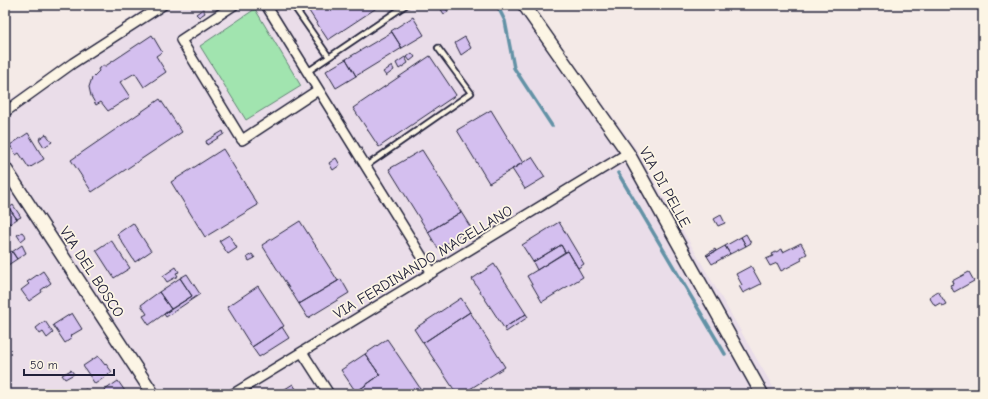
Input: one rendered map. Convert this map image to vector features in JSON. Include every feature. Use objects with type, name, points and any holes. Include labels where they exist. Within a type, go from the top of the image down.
[{"type":"street","points":[[5,112],[73,63],[163,5]]},
{"type":"street","points":[[234,5],[181,40],[242,140],[318,90]]},
{"type":"street","points":[[266,5],[432,273]]},
{"type":"street","name":"VIA DI PELLE","points":[[524,5],[628,153],[762,394]]},
{"type":"street","name":"VIA FERDINANDO MAGELLANO","points":[[233,394],[628,153]]},
{"type":"street","name":"VIA DEL BOSCO","points":[[5,168],[152,394]]},
{"type":"street","points":[[302,352],[329,394]]},
{"type":"lane","points":[[293,5],[330,57]]},
{"type":"lane","points":[[307,72],[406,5]]},
{"type":"lane","points":[[366,166],[471,93],[438,48]]},
{"type":"shaded area","points":[[150,5],[531,5],[634,146],[777,394],[5,394],[5,103]]},
{"type":"green space","points":[[255,9],[301,86],[246,120],[200,46]]},
{"type":"building","points":[[305,5],[381,5],[328,40]]},
{"type":"building","points":[[438,5],[444,5],[448,12],[444,14]]},
{"type":"building","points":[[203,9],[205,13],[199,17],[196,14]]},
{"type":"building","points":[[413,17],[424,35],[402,48],[391,31]]},
{"type":"building","points":[[392,32],[402,48],[356,76],[346,59]]},
{"type":"building","points":[[152,35],[162,52],[156,56],[166,72],[144,87],[135,73],[120,82],[130,97],[108,111],[101,102],[96,105],[91,96],[89,87],[92,78],[99,71],[98,69],[104,65],[104,67]]},
{"type":"building","points":[[465,37],[471,48],[461,55],[455,43]]},
{"type":"building","points":[[412,53],[415,57],[410,61],[407,57]]},
{"type":"building","points":[[430,56],[456,95],[379,147],[353,108]]},
{"type":"building","points":[[405,57],[408,63],[399,69],[396,63]]},
{"type":"building","points":[[346,59],[356,76],[336,88],[326,71]]},
{"type":"building","points":[[392,66],[394,70],[386,76],[383,72]]},
{"type":"building","points":[[160,99],[182,132],[92,192],[71,160]]},
{"type":"building","points":[[491,110],[523,163],[489,183],[457,130]]},
{"type":"building","points":[[223,131],[224,134],[207,145],[206,141]]},
{"type":"building","points":[[28,133],[44,159],[29,168],[19,153],[16,155],[10,145]]},
{"type":"building","points":[[46,134],[52,142],[44,147],[39,139]]},
{"type":"building","points":[[223,149],[258,205],[205,237],[171,182]]},
{"type":"building","points":[[422,150],[461,212],[428,232],[389,169]]},
{"type":"building","points":[[532,157],[545,177],[525,189],[512,169]]},
{"type":"building","points":[[336,158],[340,165],[333,170],[329,163]]},
{"type":"building","points":[[13,205],[21,217],[17,219],[9,208]]},
{"type":"building","points":[[8,207],[17,219],[10,224],[5,217],[5,209]]},
{"type":"building","points":[[461,212],[471,228],[438,249],[428,232]]},
{"type":"building","points":[[721,215],[725,223],[718,226],[714,219]]},
{"type":"building","points":[[5,217],[10,224],[5,228]]},
{"type":"building","points":[[300,221],[338,281],[299,304],[262,245]]},
{"type":"building","points":[[559,222],[584,264],[578,268],[568,251],[565,252],[561,245],[533,262],[522,245]]},
{"type":"building","points":[[133,223],[151,251],[135,262],[117,234]]},
{"type":"building","points":[[22,232],[26,237],[21,241],[17,235]]},
{"type":"building","points":[[746,234],[751,243],[746,246],[741,237]]},
{"type":"building","points":[[229,235],[237,248],[228,254],[219,241]]},
{"type":"building","points":[[741,237],[746,246],[730,254],[725,246]]},
{"type":"building","points":[[111,240],[130,268],[114,278],[96,250]]},
{"type":"building","points":[[801,243],[807,254],[801,257],[802,260],[781,271],[777,263],[770,266],[766,259],[773,256],[772,254],[782,249],[783,252]]},
{"type":"building","points":[[22,245],[26,253],[17,259],[12,252]]},
{"type":"building","points":[[561,245],[565,252],[537,270],[533,262]]},
{"type":"building","points":[[725,246],[730,254],[712,264],[707,256]]},
{"type":"building","points":[[715,249],[716,251],[707,256],[706,255]]},
{"type":"building","points":[[12,251],[17,259],[5,267],[5,255]]},
{"type":"building","points":[[568,251],[583,277],[542,302],[527,276]]},
{"type":"building","points":[[252,254],[255,258],[249,261],[247,257]]},
{"type":"building","points":[[494,264],[526,314],[504,328],[472,279]]},
{"type":"building","points":[[751,266],[761,284],[743,293],[739,286],[742,285],[736,274]]},
{"type":"building","points":[[176,267],[179,272],[176,273],[178,276],[167,282],[163,276]]},
{"type":"building","points":[[43,271],[51,283],[41,290],[42,292],[29,301],[21,290],[29,284],[27,282]]},
{"type":"building","points":[[969,272],[974,281],[954,292],[950,285],[953,284],[952,281]]},
{"type":"building","points":[[187,274],[200,294],[166,317],[164,314],[192,296],[180,278]]},
{"type":"building","points":[[180,278],[192,296],[171,309],[159,292]]},
{"type":"building","points":[[341,279],[349,293],[308,318],[299,304]]},
{"type":"building","points":[[258,286],[284,326],[252,347],[227,307]]},
{"type":"building","points":[[938,291],[946,304],[942,306],[940,303],[935,306],[929,297]]},
{"type":"building","points":[[159,292],[171,309],[149,325],[143,316],[147,314],[141,305]]},
{"type":"building","points":[[461,298],[470,312],[423,343],[414,329]]},
{"type":"building","points":[[470,312],[505,367],[462,394],[457,394],[423,343]]},
{"type":"building","points":[[72,313],[82,329],[70,336],[72,338],[65,343],[53,325]]},
{"type":"building","points":[[526,314],[528,317],[506,332],[504,328]]},
{"type":"building","points":[[45,321],[53,333],[47,338],[43,332],[40,334],[36,328]]},
{"type":"building","points":[[282,327],[289,338],[259,357],[252,347]]},
{"type":"building","points":[[387,339],[424,394],[357,394],[356,392],[380,375],[365,354]]},
{"type":"building","points":[[365,354],[380,375],[356,392],[341,370]]},
{"type":"building","points":[[98,356],[112,372],[95,384],[83,366]]},
{"type":"building","points":[[71,370],[74,374],[65,379],[62,375]]},
{"type":"building","points":[[118,381],[127,394],[99,394]]},
{"type":"building","points":[[293,384],[299,394],[277,394]]},
{"type":"building","points":[[86,389],[88,393],[78,394]]},
{"type":"waterway","points":[[497,5],[505,21],[514,68],[552,126]]},
{"type":"waterway","points":[[618,173],[725,354]]}]
